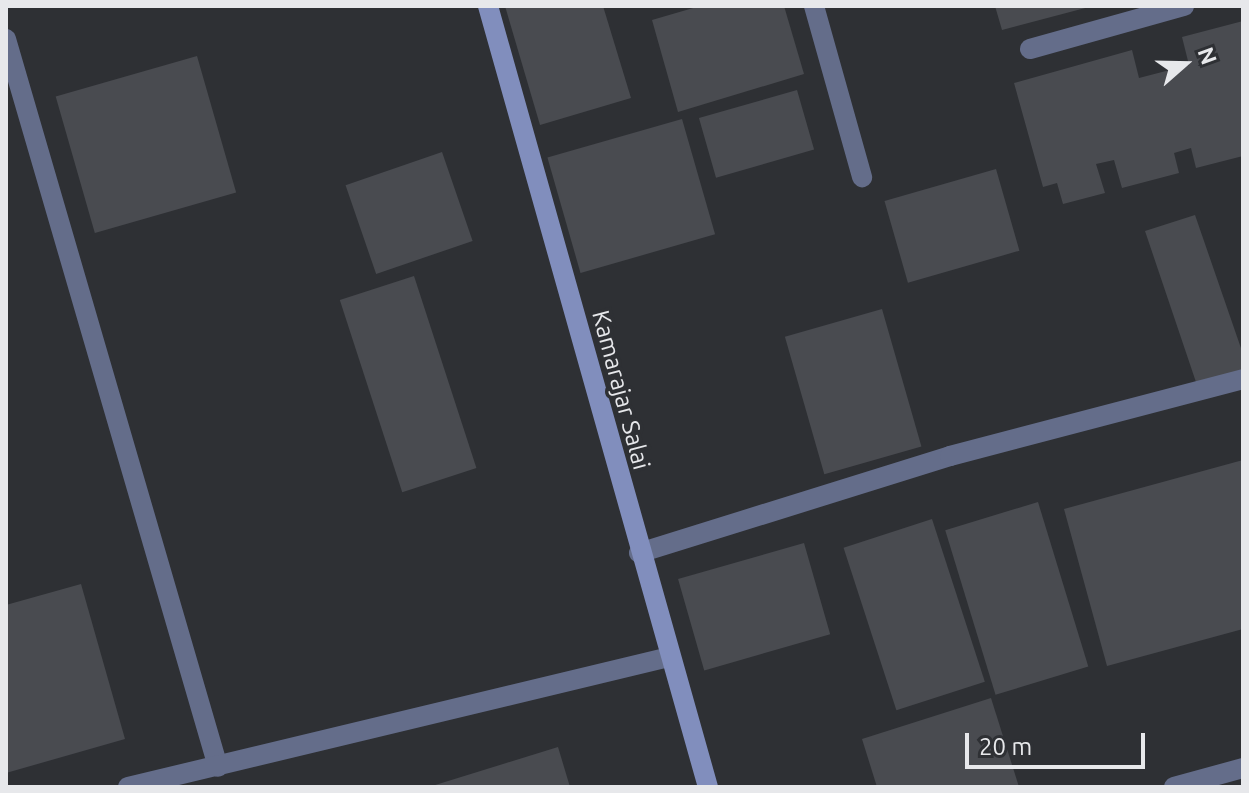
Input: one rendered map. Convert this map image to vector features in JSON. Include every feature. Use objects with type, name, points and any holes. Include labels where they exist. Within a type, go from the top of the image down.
[{"type":"main road","name":"Kamarajar Salai","points":[[488,6],[639,553],[708,787]]},
{"type":"street","points":[[814,6],[862,177]]},
{"type":"street","points":[[1030,49],[1184,6]]},
{"type":"street","points":[[6,39],[218,767]]},
{"type":"street","points":[[639,553],[950,456],[1243,379]]},
{"type":"street","points":[[128,787],[669,657]]},
{"type":"street","points":[[1174,787],[1243,768]]},
{"type":"building","points":[[505,6],[603,6],[631,98],[540,125]]},
{"type":"building","points":[[700,6],[784,6],[804,74],[678,112],[652,20]]},
{"type":"building","points":[[995,6],[1088,6],[1089,7],[1002,30]]},
{"type":"building","points":[[1243,21],[1243,156],[1196,168],[1191,148],[1174,153],[1179,173],[1122,188],[1114,160],[1096,164],[1105,193],[1063,204],[1057,183],[1043,187],[1014,83],[1132,50],[1139,78],[1189,65],[1182,37]]},
{"type":"building","points":[[197,56],[236,192],[95,233],[56,97]]},
{"type":"building","points":[[797,90],[814,150],[716,178],[699,118]]},
{"type":"building","points":[[682,119],[715,234],[580,273],[547,158]]},
{"type":"building","points":[[442,152],[473,241],[376,274],[346,185]]},
{"type":"building","points":[[996,169],[1019,251],[908,283],[884,201]]},
{"type":"building","points":[[1195,215],[1243,354],[1243,376],[1199,391],[1145,231]]},
{"type":"building","points":[[414,276],[476,468],[402,492],[340,300]]},
{"type":"building","points":[[882,309],[921,446],[824,474],[785,337]]},
{"type":"building","points":[[1243,460],[1243,629],[1107,666],[1064,509]]},
{"type":"building","points":[[1038,502],[1088,666],[996,695],[945,530]]},
{"type":"building","points":[[932,519],[985,682],[896,710],[844,548]]},
{"type":"building","points":[[804,543],[830,634],[704,670],[678,579]]},
{"type":"building","points":[[81,584],[125,739],[6,773],[6,605]]},
{"type":"building","points":[[991,698],[1019,787],[877,787],[862,739]]},
{"type":"building","points":[[558,747],[570,787],[432,787],[432,786]]}]
